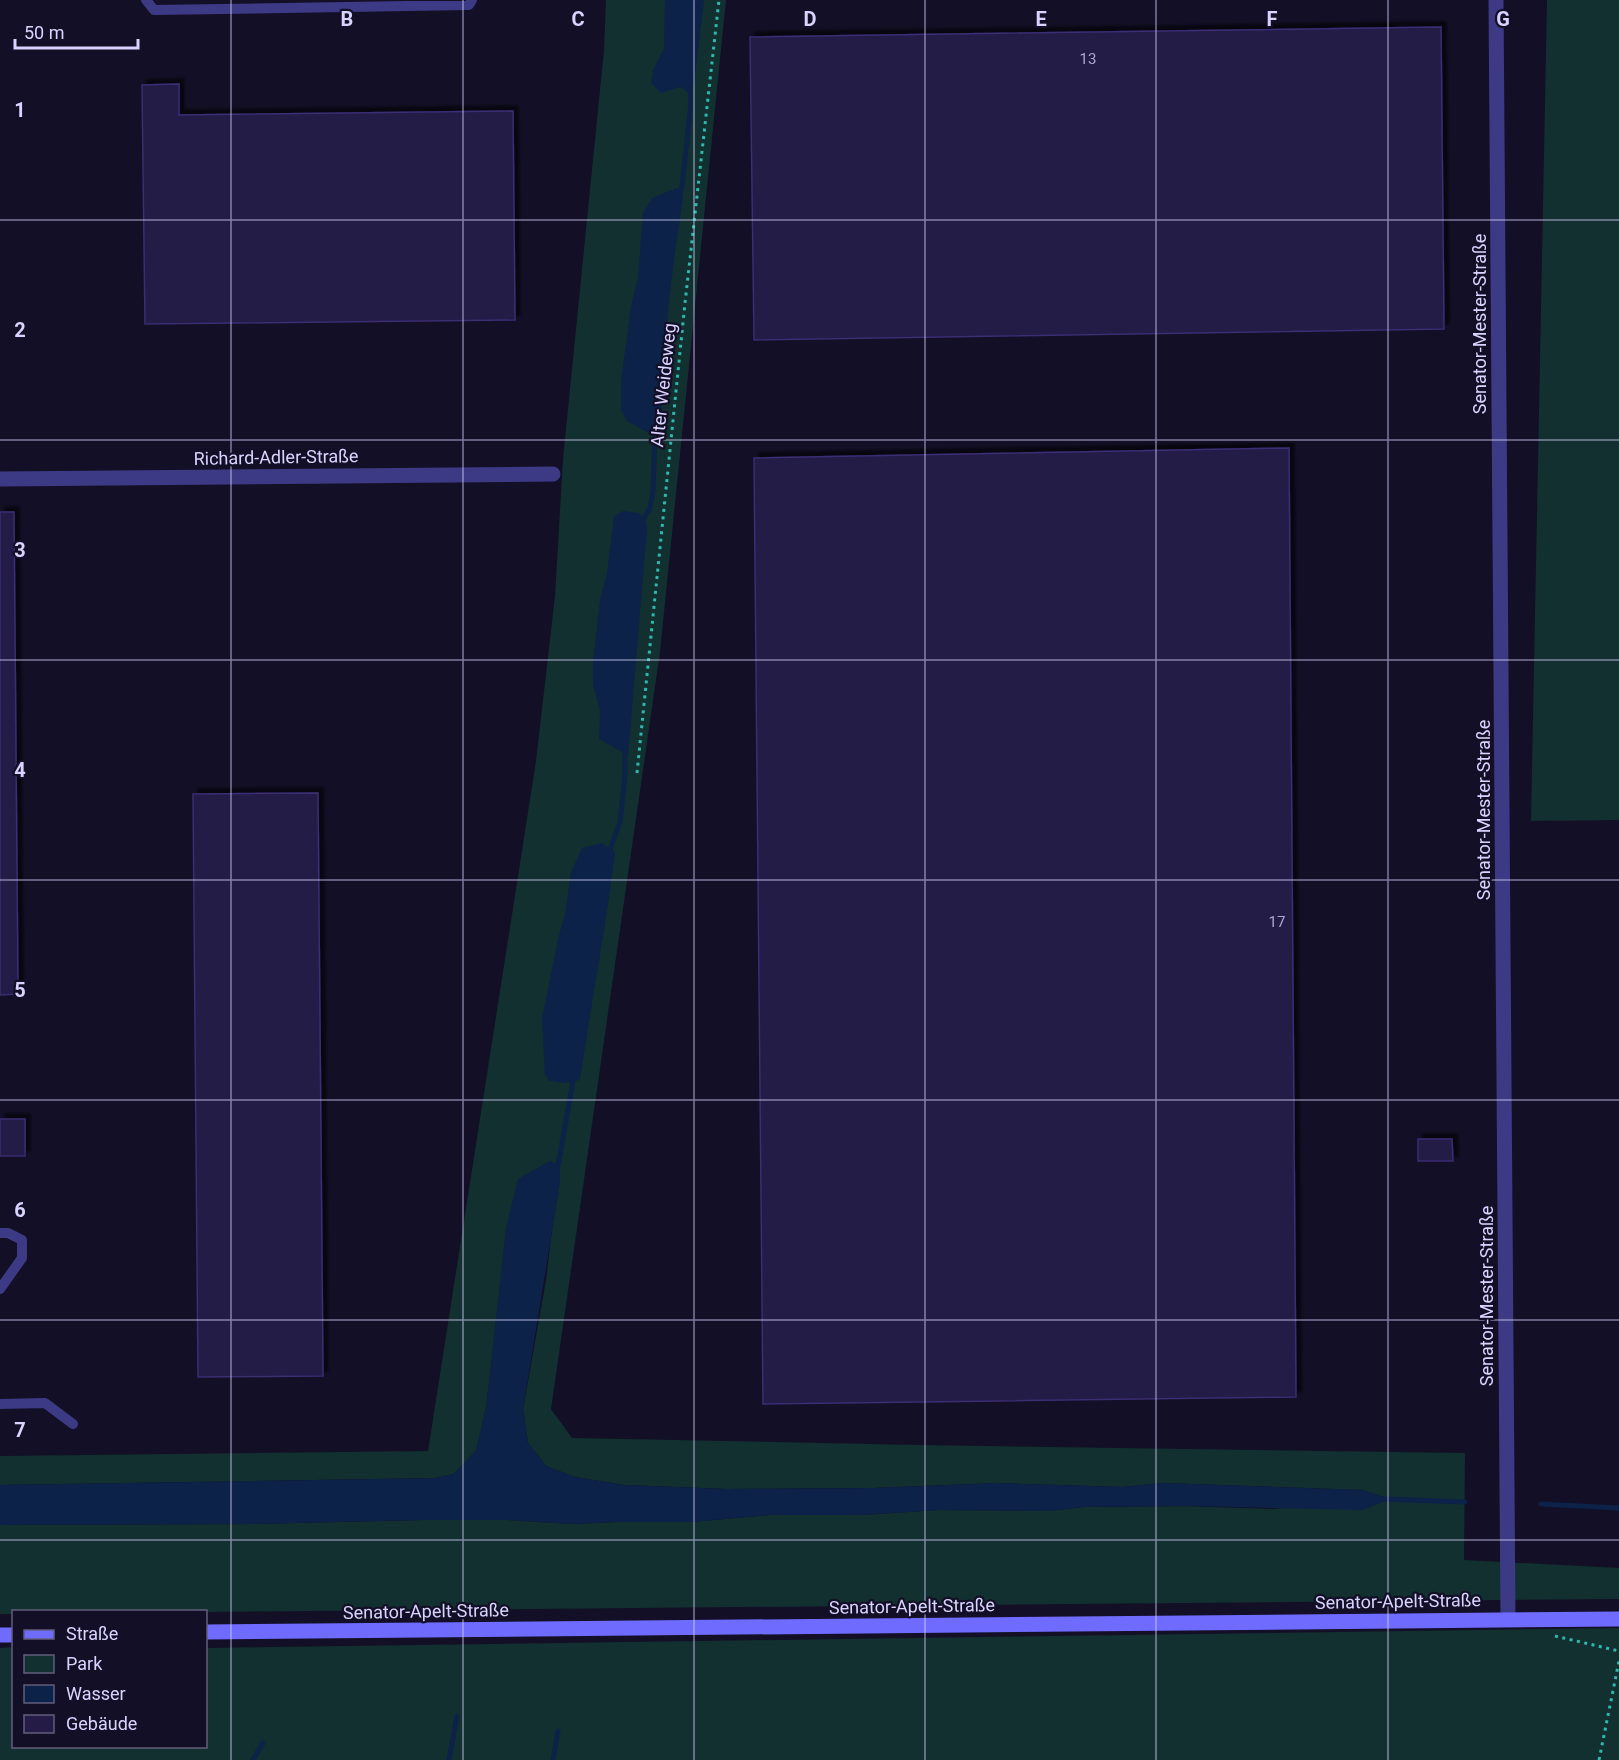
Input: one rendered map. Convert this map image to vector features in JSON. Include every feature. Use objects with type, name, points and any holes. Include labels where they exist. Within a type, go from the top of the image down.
[{"type":"street","name":"Senator-Mester-Straße","points":[[1497,0],[1508,1619]]},
{"type":"street","name":"Richard-Adler-Straße","points":[[0,479],[553,474]]},
{"type":"street","name":"Senator-Apelt-Straße","points":[[207,1632],[1619,1619]]},
{"type":"lane","points":[[146,0],[154,10],[469,5],[472,0]]},
{"type":"lane","points":[[0,1233],[8,1233],[22,1240],[22,1258],[0,1289]]},
{"type":"lane","points":[[0,1404],[45,1403],[73,1424]]},
{"type":"path","name":"Alter Weideweg","points":[[637,773],[685,303],[719,0]]},
{"type":"path","points":[[1552,1635],[1619,1651]]},
{"type":"path","points":[[1599,1760],[1619,1661]]},
{"type":"green space","points":[[606,0],[726,0],[660,652],[551,1409],[572,1438],[1465,1453],[1464,1560],[1619,1568],[1619,1599],[207,1612],[207,1610],[12,1610],[12,1614],[0,1614],[0,1525],[252,1524],[422,1520],[507,1520],[571,1524],[691,1522],[770,1515],[861,1515],[939,1510],[1050,1511],[1084,1507],[1185,1506],[1272,1509],[1389,1499],[1363,1490],[1162,1483],[1123,1487],[996,1483],[874,1488],[727,1489],[624,1485],[575,1477],[546,1466],[528,1443],[523,1409],[546,1280],[554,1213],[498,1310],[486,1408],[476,1451],[454,1474],[436,1478],[0,1485],[0,1456],[428,1451],[536,761],[555,596],[563,459],[604,50]]},
{"type":"green space","points":[[1547,0],[1619,0],[1619,820],[1531,821]]},
{"type":"green space","points":[[1619,1628],[1619,1760],[0,1760],[0,1648],[12,1647],[12,1748],[207,1748],[207,1648]]},
{"type":"water","points":[[665,0],[704,0],[691,94],[680,87],[661,93],[651,83],[653,70],[664,48]]},
{"type":"water","points":[[677,188],[683,198],[667,317],[661,436],[647,432],[627,421],[621,410],[621,382],[631,306],[638,277],[643,213],[652,198]]},
{"type":"water","points":[[623,511],[639,513],[646,522],[647,529],[628,755],[599,739],[600,712],[593,684],[593,662],[600,600],[607,573],[614,516]]},
{"type":"water","points":[[602,843],[615,852],[580,1080],[566,1083],[549,1081],[545,1074],[542,1019],[565,914],[571,872],[582,848]]},
{"type":"water","points":[[550,1161],[560,1165],[560,1183],[523,1409],[528,1443],[546,1466],[575,1477],[624,1485],[727,1489],[874,1488],[996,1483],[1123,1487],[1162,1483],[1363,1490],[1390,1499],[1363,1510],[1185,1506],[1084,1507],[1050,1511],[939,1510],[861,1515],[770,1515],[691,1522],[571,1524],[507,1520],[422,1520],[252,1524],[0,1525],[0,1485],[436,1478],[454,1474],[476,1450],[486,1408],[506,1228],[518,1179]]},
{"type":"building","points":[[1441,27],[1444,329],[754,340],[750,37]]},
{"type":"building","points":[[179,84],[179,115],[513,111],[515,320],[145,324],[142,85]]},
{"type":"building","points":[[1289,448],[1296,1397],[763,1404],[754,458]]},
{"type":"building","points":[[0,512],[14,512],[18,994],[0,995]]},
{"type":"building","points":[[318,793],[323,1376],[198,1377],[193,794]]},
{"type":"building","points":[[0,1119],[25,1119],[25,1156],[0,1156]]},
{"type":"building","points":[[1418,1139],[1452,1139],[1453,1161],[1418,1161]]},
{"type":"waterway","points":[[679,198],[691,103],[690,89]]},
{"type":"waterway","points":[[640,524],[650,508],[653,492],[655,428]]},
{"type":"waterway","points":[[608,855],[620,822],[625,776],[625,750]]},
{"type":"waterway","points":[[556,1168],[574,1075]]},
{"type":"waterway","points":[[1384,1499],[1465,1502]]},
{"type":"waterway","points":[[1541,1504],[1619,1508]]},
{"type":"waterway","points":[[449,1760],[457,1716]]},
{"type":"waterway","points":[[553,1760],[558,1731]]},
{"type":"waterway","points":[[253,1760],[263,1743]]}]
